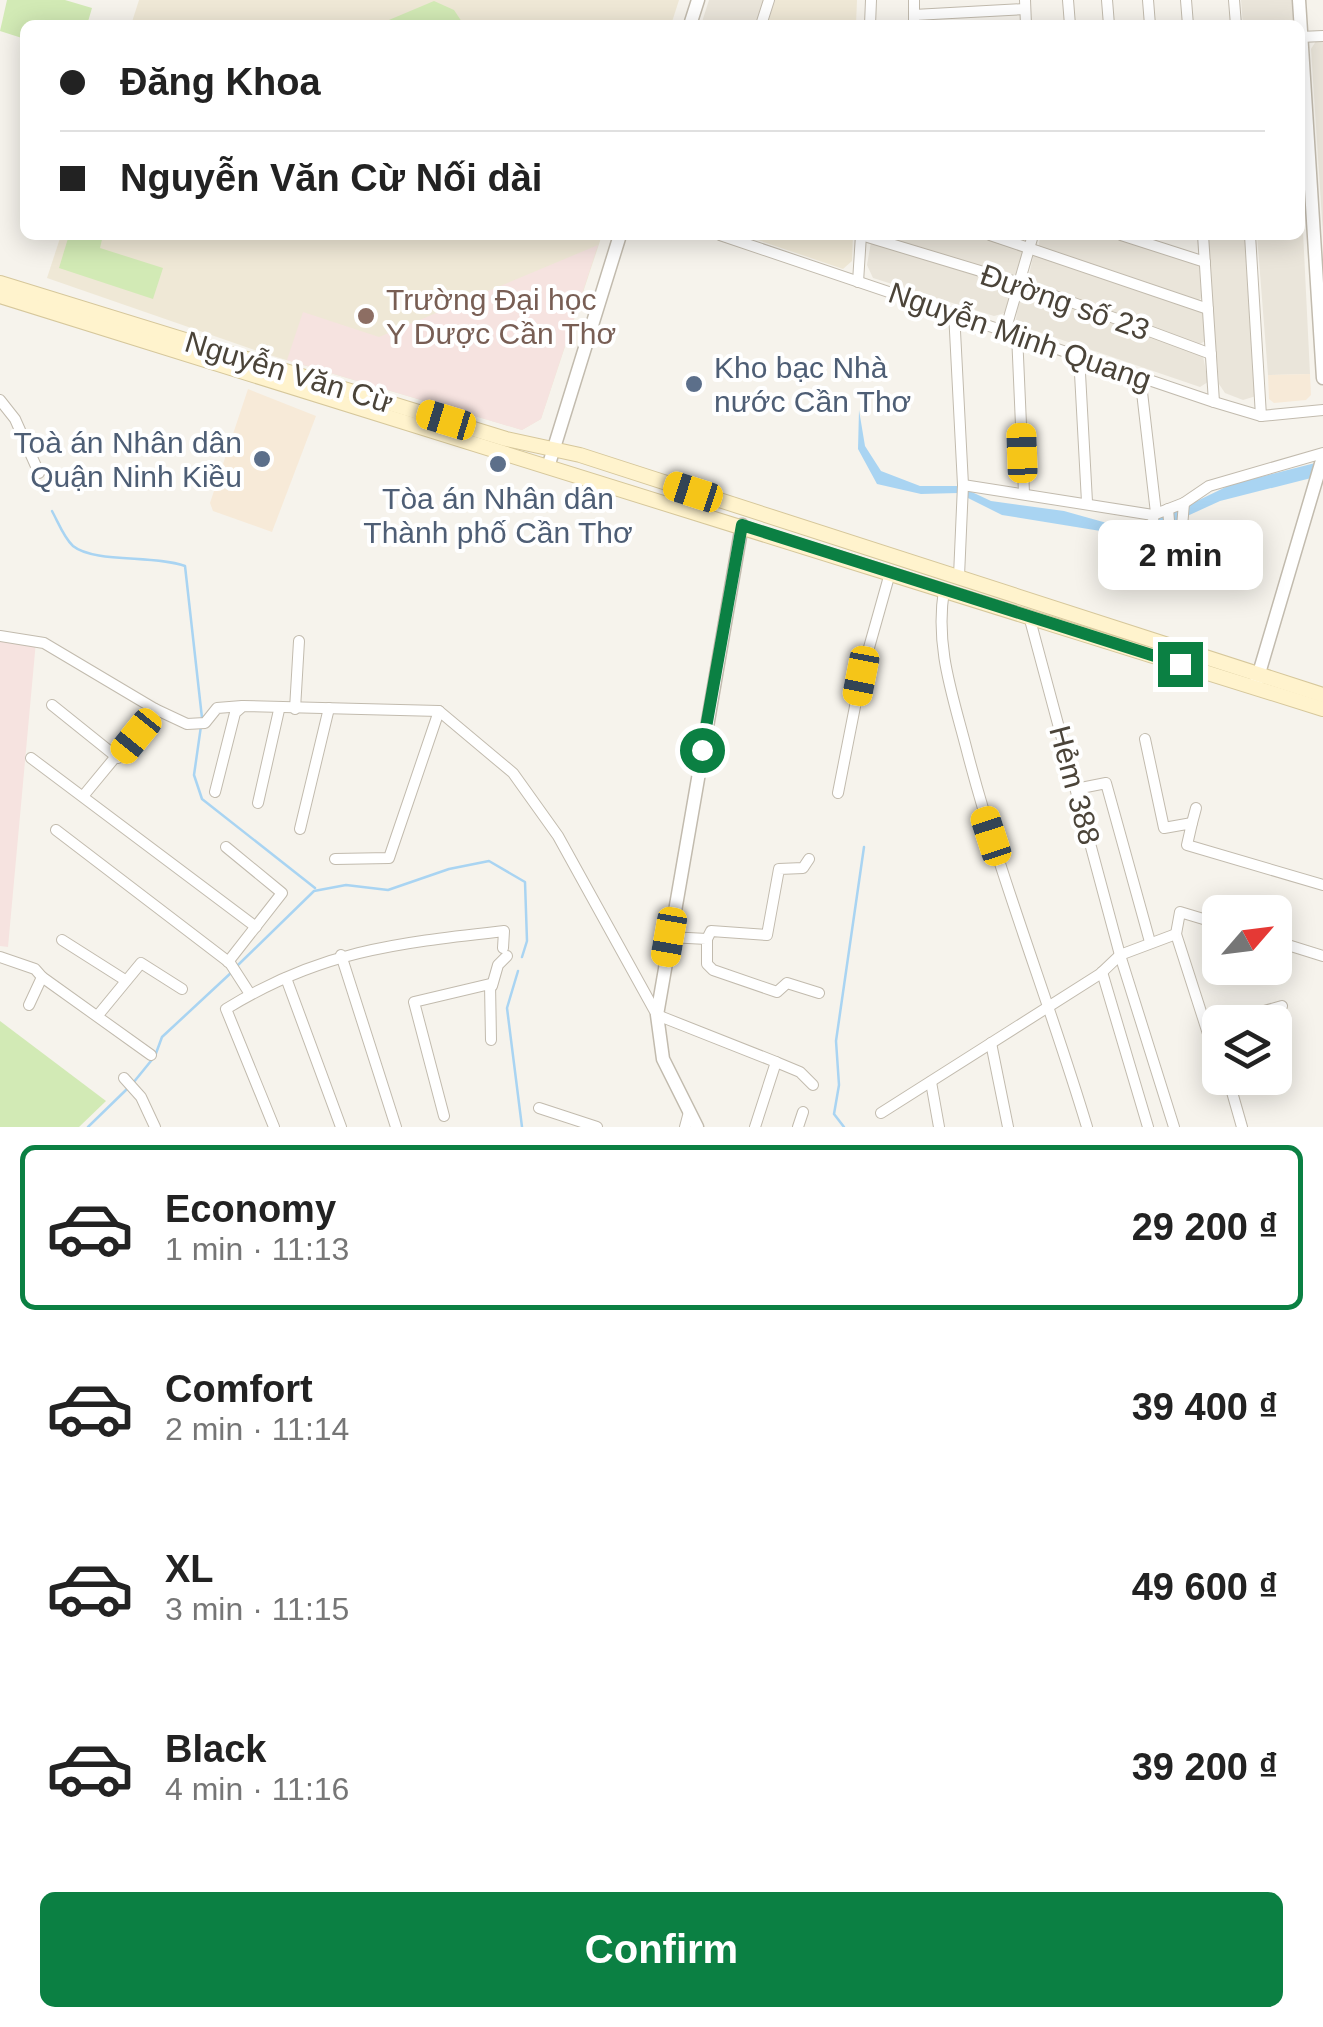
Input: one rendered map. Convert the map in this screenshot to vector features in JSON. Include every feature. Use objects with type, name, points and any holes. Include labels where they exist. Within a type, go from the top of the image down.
[{"type":"main road","name":"Nguyễn Văn Cừ","points":[[0,283],[551,458],[890,574],[1257,681],[1323,695]]},
{"type":"main road","name":"Nguyễn Văn Cừ","points":[[0,296],[959,576],[1257,681]]},
{"type":"main road","points":[[1257,681],[1323,709]]},
{"type":"street","points":[[914,0],[914,20],[1025,5]]},
{"type":"street","points":[[1305,111],[1323,378]]},
{"type":"street","points":[[551,458],[618,240]]},
{"type":"street","name":"Nguyễn Minh Quang","points":[[746,240],[858,282],[1261,416],[1323,410]]},
{"type":"street","points":[[858,282],[861,240]]},
{"type":"street","name":"Đường số 23","points":[[878,240],[1020,283],[1211,354]]},
{"type":"street","points":[[1005,240],[1208,309]]},
{"type":"street","points":[[1024,492],[1011,331],[1032,240]]},
{"type":"street","points":[[1135,240],[1205,262]]},
{"type":"street","points":[[1167,240],[1168,252]]},
{"type":"street","points":[[1203,240],[1214,402]]},
{"type":"street","points":[[1250,240],[1261,416]]},
{"type":"street","points":[[954,312],[963,485],[959,576]]},
{"type":"street","points":[[1079,355],[1087,502]]},
{"type":"street","points":[[1140,376],[1160,522]]},
{"type":"street","points":[[0,400],[15,418],[39,473]]},
{"type":"street","points":[[1160,522],[1209,486],[1323,455]]},
{"type":"street","points":[[1257,681],[1323,455]]},
{"type":"street","points":[[963,485],[1087,502],[1160,522]]},
{"type":"street","points":[[1178,575],[1184,505]]},
{"type":"street","points":[[696,1127],[664,1059],[657,1015],[742,525]]},
{"type":"street","points":[[838,792],[861,676],[890,574]]},
{"type":"street","points":[[944,590],[938,626],[944,666],[980,802],[1087,1127]]},
{"type":"street","name":"Hẻm 388","points":[[1029,616],[1120,955],[1174,1127]]},
{"type":"street","points":[[0,636],[44,643],[155,709],[192,724],[205,723],[217,708],[243,706],[279,710],[439,711],[514,774],[558,836],[657,1015],[800,1072],[813,1086]]},
{"type":"street","points":[[295,709],[299,641]]},
{"type":"street","points":[[52,705],[118,758]]},
{"type":"street","points":[[214,792],[236,713],[243,706]]},
{"type":"street","points":[[300,829],[329,708]]},
{"type":"street","points":[[84,795],[155,709]]},
{"type":"street","points":[[258,803],[279,710]]},
{"type":"street","points":[[334,859],[389,858],[439,711]]},
{"type":"street","points":[[1145,739],[1164,832],[1192,822]]},
{"type":"street","points":[[31,758],[256,928]]},
{"type":"street","points":[[1076,789],[1106,784],[1150,942]]},
{"type":"street","points":[[1196,808],[1187,845],[1323,885]]},
{"type":"street","points":[[56,830],[232,965],[250,994]]},
{"type":"street","points":[[226,846],[282,893],[232,965]]},
{"type":"street","points":[[808,859],[803,868],[780,869],[764,937],[710,931],[709,968],[777,992],[787,983],[819,993]]},
{"type":"street","points":[[1202,919],[1180,912],[1176,934],[1202,1015]]},
{"type":"street","points":[[274,1127],[226,1009],[250,994],[341,955],[397,943],[504,931],[505,952],[492,986],[491,1040]]},
{"type":"street","points":[[881,1113],[1102,972],[1120,955],[1176,934]]},
{"type":"street","points":[[669,937],[707,938]]},
{"type":"street","points":[[62,940],[125,980]]},
{"type":"street","points":[[1292,946],[1323,956]]},
{"type":"street","points":[[341,955],[396,1127]]},
{"type":"street","points":[[0,956],[35,969],[151,1055]]},
{"type":"street","points":[[99,1014],[144,962],[182,989]]},
{"type":"street","points":[[1102,972],[1148,1127]]},
{"type":"street","points":[[29,1006],[42,976]]},
{"type":"street","points":[[286,978],[340,1127]]},
{"type":"street","points":[[444,1116],[414,1002],[492,986]]},
{"type":"street","points":[[991,1044],[1008,1127]]},
{"type":"street","points":[[755,1127],[776,1062]]},
{"type":"street","points":[[124,1078],[134,1088],[155,1127]]},
{"type":"street","points":[[931,1082],[938,1127]]},
{"type":"street","points":[[1233,1095],[1242,1127]]},
{"type":"street","points":[[540,1108],[597,1127]]},
{"type":"street","points":[[685,1127],[689,1112]]},
{"type":"street","points":[[798,1127],[803,1112]]},
{"type":"shaded area","points":[[139,0],[679,0],[673,20],[133,20]]},
{"type":"shaded area","points":[[709,0],[764,0],[758,20],[703,20]]},
{"type":"shaded area","points":[[775,0],[857,0],[856,20],[769,20]]},
{"type":"shaded area","points":[[1241,0],[1292,0],[1293,20],[1243,20]]},
{"type":"shaded area","points":[[1316,41],[1323,41],[1323,234],[1311,49]]},
{"type":"shaded area","name":"Trường Đại học Y Dược Cần Thơ","points":[[59,240],[600,240],[541,419],[522,430],[266,354],[47,278]]},
{"type":"shaded area","points":[[758,240],[853,240],[852,261],[843,269]]},
{"type":"shaded area","points":[[890,240],[1000,240],[1023,247],[1017,274],[1009,276]]},
{"type":"shaded area","points":[[1040,240],[1130,240],[1203,266],[1203,297],[1196,302],[1039,246]]},
{"type":"shaded area","points":[[1207,240],[1245,240],[1256,396],[1243,400],[1225,393],[1219,384]]},
{"type":"shaded area","points":[[1257,240],[1303,240],[1310,374],[1268,375]]},
{"type":"shaded area","points":[[871,242],[1008,284],[1011,289],[1005,313],[994,316],[873,278],[867,265]]},
{"type":"shaded area","points":[[598,245],[541,419],[522,430],[287,360],[303,312],[379,337]]},
{"type":"shaded area","points":[[1034,253],[1203,311],[1207,340],[1200,344],[1031,284],[1028,279]]},
{"type":"shaded area","points":[[1029,290],[1203,356],[1208,382],[1200,387],[1015,324],[1020,295]]},
{"type":"shaded area","points":[[1310,374],[1311,395],[1306,400],[1274,403],[1269,399],[1268,375]]},
{"type":"shaded area","name":"Toà án Nhân dân Quận Ninh Kiều","points":[[248,389],[316,416],[272,532],[213,511],[210,503]]},
{"type":"shaded area","points":[[0,636],[36,641],[8,947],[0,946]]},
{"type":"green space","points":[[7,0],[65,0],[92,8],[88,20],[20,20],[20,37],[0,31]]},
{"type":"green space","points":[[434,1],[454,10],[461,20],[389,20]]},
{"type":"green space","points":[[67,240],[102,240],[100,248],[163,268],[153,299],[59,268]]},
{"type":"green space","points":[[0,1021],[106,1101],[79,1127],[0,1127]]},
{"type":"water","points":[[859,410],[865,446],[881,471],[920,486],[959,486],[991,501],[1064,511],[1114,525],[1164,517],[1232,484],[1323,461],[1323,475],[1220,501],[1161,528],[1119,534],[1002,515],[958,493],[921,494],[877,484],[858,449]]},
{"type":"waterway","points":[[52,511],[70,543],[83,551],[185,566],[202,718]]},
{"type":"waterway","points":[[201,726],[194,775],[202,799],[315,888]]},
{"type":"waterway","points":[[844,1127],[834,1114],[839,1085],[836,1041],[864,847]]},
{"type":"waterway","points":[[238,965],[314,891],[346,885],[388,890],[449,869],[489,861],[525,882],[527,941],[522,957]]},
{"type":"waterway","points":[[133,1083],[155,1056],[162,1037],[233,971]]},
{"type":"waterway","points":[[518,971],[507,1008],[522,1127]]},
{"type":"waterway","points":[[88,1127],[127,1089]]},
{"type":"place","name":"Trường Đại học Y Dược Cần Thơ","points":[[366,316]]},
{"type":"place","name":"Kho bạc Nhà nước Cần Thơ","points":[[694,384]]},
{"type":"place","name":"Toà án Nhân dân Quận Ninh Kiều","points":[[262,459]]},
{"type":"place","name":"Tòa án Nhân dân Thành phố Cần Thơ","points":[[498,464]]},
{"type":"route","points":[[702,750],[742,525],[1180,664]]}]
